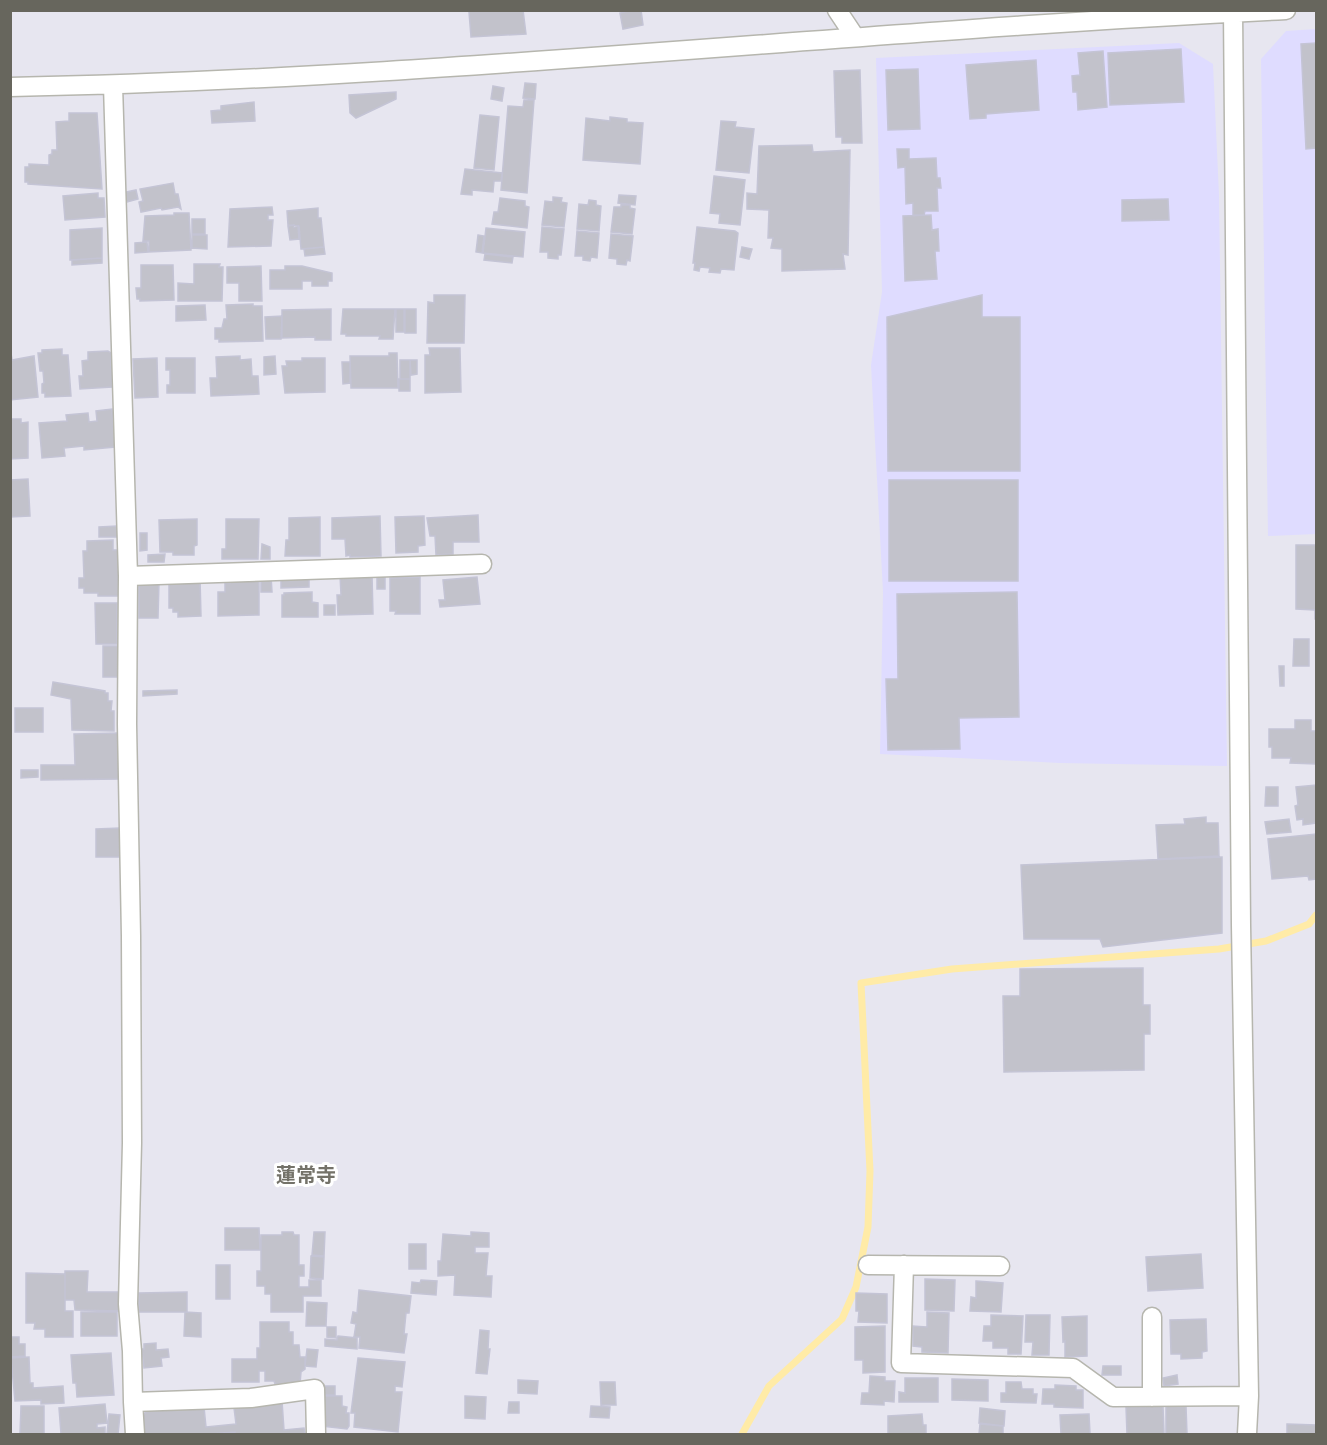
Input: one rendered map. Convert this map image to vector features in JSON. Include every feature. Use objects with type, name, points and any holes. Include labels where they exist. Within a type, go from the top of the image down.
[{"type":"street","points":[[837,10],[855,36]]},
{"type":"street","points":[[10,87],[113,85],[525,63],[855,36],[1286,10]]},
{"type":"street","points":[[1233,12],[1241,913],[1249,1396],[1247,1434]]},
{"type":"street","points":[[113,85],[128,576],[126,724],[132,936],[132,1143],[128,1304],[135,1434]]},
{"type":"street","points":[[128,576],[482,564]]},
{"type":"street","points":[[868,1265],[1000,1266]]},
{"type":"street","points":[[904,1265],[901,1363],[1072,1368],[1113,1397],[1249,1396]]},
{"type":"street","points":[[1152,1317],[1152,1397]]},
{"type":"street","points":[[132,1402],[250,1398],[315,1389],[316,1434]]},
{"type":"shaded area","points":[[1316,29],[1316,534],[1268,536],[1261,59],[1286,31]]},
{"type":"shaded area","points":[[1179,43],[1213,64],[1219,195],[1227,766],[1060,763],[880,754],[883,592],[871,365],[882,292],[876,58]]},
{"type":"building","points":[[472,10],[523,10],[526,34],[471,37],[469,12]]},
{"type":"building","points":[[641,10],[643,25],[623,29],[620,13]]},
{"type":"building","points":[[1316,43],[1316,148],[1306,149],[1301,44]]},
{"type":"building","points":[[1181,49],[1184,102],[1110,105],[1108,53]]},
{"type":"building","points":[[1103,51],[1107,107],[1078,110],[1077,92],[1073,92],[1072,76],[1080,75],[1078,53]]},
{"type":"building","points":[[1036,60],[1039,110],[986,114],[986,118],[970,119],[966,65]]},
{"type":"building","points":[[918,69],[920,129],[888,130],[886,70]]},
{"type":"building","points":[[860,70],[862,143],[842,143],[842,137],[836,137],[834,71]]},
{"type":"building","points":[[525,83],[536,84],[535,99],[523,98]]},
{"type":"building","points":[[493,86],[504,88],[502,101],[491,99]]},
{"type":"building","points":[[396,92],[396,99],[356,118],[350,113],[349,95]]},
{"type":"building","points":[[524,100],[534,100],[527,193],[501,190],[508,106],[523,107]]},
{"type":"building","points":[[254,102],[255,121],[212,123],[211,111],[221,110],[221,106]]},
{"type":"building","points":[[69,113],[97,113],[102,189],[25,182],[25,167],[29,167],[29,164],[49,165],[49,155],[52,154],[52,150],[57,150],[56,122],[69,121]]},
{"type":"building","points":[[480,115],[499,117],[494,170],[474,168]]},
{"type":"building","points":[[610,117],[627,119],[627,122],[643,123],[640,164],[583,160],[586,118],[610,121]]},
{"type":"building","points":[[721,121],[736,122],[735,127],[754,129],[749,173],[716,170]]},
{"type":"building","points":[[812,145],[813,152],[850,150],[848,255],[843,254],[845,269],[782,271],[782,249],[771,248],[773,238],[768,238],[769,210],[747,209],[747,193],[757,194],[759,146]]},
{"type":"building","points":[[897,149],[909,149],[909,159],[936,158],[937,178],[940,178],[941,188],[937,188],[938,211],[925,211],[924,215],[913,215],[913,203],[906,204],[905,167],[898,168]]},
{"type":"building","points":[[465,169],[502,173],[501,181],[494,181],[493,192],[472,190],[472,195],[461,194]]},
{"type":"building","points":[[714,176],[745,180],[740,225],[719,223],[720,214],[710,213]]},
{"type":"building","points":[[173,183],[181,209],[178,207],[162,210],[161,208],[141,212],[139,202],[143,201],[140,189]]},
{"type":"building","points":[[136,190],[138,199],[123,203],[121,193]]},
{"type":"building","points":[[98,193],[98,198],[104,198],[105,217],[65,220],[63,196]]},
{"type":"building","points":[[619,195],[636,196],[635,205],[618,203]]},
{"type":"building","points":[[553,197],[562,198],[561,202],[567,203],[564,227],[542,225],[545,201],[553,202]]},
{"type":"building","points":[[500,198],[525,201],[525,206],[529,207],[527,228],[492,224],[494,212],[498,212]]},
{"type":"building","points":[[1168,199],[1169,220],[1122,221],[1122,200]]},
{"type":"building","points":[[589,200],[596,201],[596,205],[601,206],[599,231],[577,229],[579,204],[588,205]]},
{"type":"building","points":[[621,205],[630,205],[630,208],[635,209],[632,234],[611,232],[614,207],[621,207]]},
{"type":"building","points":[[272,207],[273,215],[268,215],[268,220],[273,220],[271,246],[228,247],[230,209]]},
{"type":"building","points":[[318,208],[324,247],[301,249],[299,226],[288,225],[287,211]]},
{"type":"building","points":[[174,213],[189,213],[191,250],[149,252],[149,241],[143,241],[145,216],[174,215]]},
{"type":"building","points":[[931,215],[932,230],[938,229],[939,251],[935,251],[937,279],[905,281],[903,216]]},
{"type":"building","points":[[192,219],[205,219],[205,234],[192,234]]},
{"type":"building","points":[[294,225],[294,227],[298,226],[299,239],[290,240],[288,226]]},
{"type":"building","points":[[542,227],[564,229],[561,255],[558,255],[558,259],[548,258],[548,252],[540,252]]},
{"type":"building","points":[[697,227],[738,233],[734,270],[721,269],[720,273],[709,272],[710,268],[700,267],[699,271],[694,270]]},
{"type":"building","points":[[102,228],[102,258],[70,260],[70,230]]},
{"type":"building","points":[[486,228],[525,232],[523,257],[483,253]]},
{"type":"building","points":[[577,231],[599,233],[597,258],[591,257],[590,261],[583,260],[583,256],[575,256]]},
{"type":"building","points":[[611,234],[633,236],[630,261],[627,260],[626,265],[617,264],[617,259],[609,258]]},
{"type":"building","points":[[192,235],[207,235],[207,249],[192,248]]},
{"type":"building","points":[[478,235],[484,236],[482,253],[476,252]]},
{"type":"building","points":[[147,242],[148,252],[135,253],[135,243]]},
{"type":"building","points":[[324,247],[325,254],[305,256],[304,249]]},
{"type":"building","points":[[742,247],[752,249],[749,259],[740,257]]},
{"type":"building","points":[[485,254],[513,257],[512,263],[484,260]]},
{"type":"building","points":[[102,258],[102,263],[72,265],[72,260]]},
{"type":"building","points":[[194,264],[220,264],[219,267],[223,267],[222,301],[178,301],[178,283],[194,284]]},
{"type":"building","points":[[141,265],[173,265],[174,300],[140,301],[137,299],[136,288],[141,288]]},
{"type":"building","points":[[261,266],[262,301],[239,301],[239,283],[227,283],[227,267]]},
{"type":"building","points":[[285,266],[302,266],[332,273],[332,281],[328,281],[328,286],[312,286],[312,281],[302,281],[302,289],[270,289],[270,270],[285,270]]},
{"type":"building","points":[[434,295],[465,295],[464,343],[427,343],[428,302],[434,303]]},
{"type":"building","points":[[982,295],[982,317],[1020,317],[1020,471],[888,471],[887,317]]},
{"type":"building","points":[[253,304],[253,306],[262,306],[263,341],[219,342],[219,339],[215,339],[215,328],[222,328],[224,319],[227,319],[226,305]]},
{"type":"building","points":[[205,305],[206,320],[176,321],[176,306]]},
{"type":"building","points":[[331,309],[331,340],[315,340],[315,337],[282,338],[282,310]]},
{"type":"building","points":[[343,309],[395,309],[393,339],[341,334]]},
{"type":"building","points":[[396,309],[404,309],[404,332],[396,332]]},
{"type":"building","points":[[405,309],[416,309],[416,333],[405,333]]},
{"type":"building","points":[[282,316],[281,339],[266,339],[265,317]]},
{"type":"building","points":[[10,346],[12,360],[34,356],[38,397],[10,400]]},
{"type":"building","points":[[429,348],[460,348],[461,392],[425,393],[425,355],[430,355]]},
{"type":"building","points":[[62,349],[62,355],[68,355],[71,396],[45,397],[45,393],[42,393],[43,371],[40,371],[38,353],[42,353],[42,350]]},
{"type":"building","points":[[108,351],[111,353],[112,387],[80,389],[79,376],[83,376],[82,361],[88,360],[88,352]]},
{"type":"building","points":[[389,353],[397,353],[398,388],[351,388],[350,356],[389,356]]},
{"type":"building","points":[[240,356],[240,360],[251,359],[252,376],[258,376],[259,394],[211,396],[210,378],[217,378],[216,357]]},
{"type":"building","points":[[275,356],[276,374],[264,375],[264,357]]},
{"type":"building","points":[[157,358],[158,397],[135,398],[133,359]]},
{"type":"building","points":[[166,358],[195,358],[195,393],[167,393],[167,385],[170,385],[170,370],[166,370]]},
{"type":"building","points":[[302,358],[325,358],[325,392],[285,393],[282,366],[287,366],[286,361],[302,361]]},
{"type":"building","points":[[400,360],[410,360],[410,379],[400,379]]},
{"type":"building","points":[[410,360],[417,360],[417,374],[411,375]]},
{"type":"building","points":[[342,362],[350,362],[350,383],[343,384]]},
{"type":"building","points":[[399,379],[410,379],[410,391],[399,391]]},
{"type":"building","points":[[112,409],[115,447],[84,450],[84,446],[64,448],[65,456],[42,458],[39,423],[67,421],[66,415],[88,413],[89,422],[97,421],[96,411]]},
{"type":"building","points":[[10,419],[21,419],[21,423],[28,422],[28,458],[10,459]]},
{"type":"building","points":[[28,479],[30,516],[10,517],[10,480]]},
{"type":"building","points":[[889,480],[1018,480],[1018,581],[889,581]]},
{"type":"building","points":[[478,515],[479,542],[453,542],[453,554],[436,555],[435,536],[430,536],[427,518]]},
{"type":"building","points":[[380,516],[381,556],[346,556],[345,539],[332,539],[332,518]]},
{"type":"building","points":[[424,516],[425,545],[418,546],[418,552],[396,553],[395,517]]},
{"type":"building","points":[[320,517],[320,556],[285,556],[286,540],[289,540],[289,518]]},
{"type":"building","points":[[197,519],[197,545],[194,546],[194,555],[173,555],[173,552],[160,552],[159,520]]},
{"type":"building","points":[[226,519],[259,519],[258,559],[222,559],[222,549],[226,549]]},
{"type":"building","points":[[117,526],[118,537],[99,537],[99,527]]},
{"type":"building","points":[[140,533],[147,533],[147,550],[140,551]]},
{"type":"building","points":[[113,540],[113,550],[118,550],[118,563],[120,563],[119,596],[84,593],[84,588],[79,588],[79,578],[84,578],[83,551],[87,551],[87,541]]},
{"type":"building","points":[[262,544],[270,547],[270,559],[261,559]]},
{"type":"building","points":[[1296,545],[1316,545],[1316,619],[1315,610],[1296,609]]},
{"type":"building","points":[[165,554],[164,562],[148,562],[148,555]]},
{"type":"building","points":[[340,575],[372,575],[373,614],[338,615],[337,595],[341,595]]},
{"type":"building","points":[[377,575],[385,575],[385,589],[377,589]]},
{"type":"building","points":[[261,576],[271,576],[272,592],[261,592]]},
{"type":"building","points":[[309,576],[309,587],[281,588],[281,577]]},
{"type":"building","points":[[259,577],[259,615],[218,616],[218,592],[225,592],[225,583],[230,583],[230,578]]},
{"type":"building","points":[[420,577],[420,614],[395,614],[396,611],[390,611],[390,578]]},
{"type":"building","points":[[477,577],[480,604],[440,607],[439,600],[445,600],[443,580]]},
{"type":"building","points":[[200,578],[201,616],[178,617],[178,612],[173,612],[173,608],[169,608],[169,583]]},
{"type":"building","points":[[139,582],[159,582],[158,618],[139,618]]},
{"type":"building","points":[[312,592],[312,602],[318,603],[318,617],[282,617],[282,595],[284,593]]},
{"type":"building","points":[[1017,592],[1019,717],[959,718],[960,749],[888,750],[886,679],[898,679],[897,594]]},
{"type":"building","points":[[95,603],[117,603],[117,644],[96,644]]},
{"type":"building","points":[[324,605],[335,605],[335,615],[324,615]]},
{"type":"building","points":[[1294,639],[1309,639],[1309,666],[1293,666]]},
{"type":"building","points":[[103,646],[121,646],[122,677],[103,677]]},
{"type":"building","points":[[1279,666],[1284,666],[1284,686],[1280,686]]},
{"type":"building","points":[[53,682],[108,693],[108,701],[112,701],[111,711],[114,711],[114,731],[72,730],[71,699],[51,695]]},
{"type":"building","points":[[177,690],[177,694],[143,696],[143,691]]},
{"type":"building","points":[[15,708],[43,708],[43,732],[15,732]]},
{"type":"building","points":[[1295,720],[1311,720],[1311,731],[1316,731],[1316,764],[1290,763],[1291,758],[1272,758],[1272,747],[1269,747],[1269,729],[1295,729]]},
{"type":"building","points":[[119,733],[122,779],[41,780],[41,765],[75,765],[74,734]]},
{"type":"building","points":[[21,770],[38,770],[38,777],[21,778]]},
{"type":"building","points":[[1316,785],[1316,823],[1303,825],[1303,819],[1297,820],[1296,787]]},
{"type":"building","points":[[1266,787],[1278,787],[1278,806],[1265,806]]},
{"type":"building","points":[[1206,817],[1206,823],[1218,823],[1219,856],[1158,859],[1156,825],[1185,824],[1184,819]]},
{"type":"building","points":[[1289,819],[1291,832],[1267,834],[1265,822]]},
{"type":"building","points":[[120,828],[120,857],[96,857],[96,829]]},
{"type":"building","points":[[1316,834],[1316,879],[1309,880],[1308,876],[1272,879],[1268,839]]},
{"type":"building","points":[[1222,857],[1222,933],[1103,947],[1100,939],[1024,939],[1021,865]]},
{"type":"building","points":[[1143,968],[1143,1005],[1150,1005],[1150,1034],[1144,1034],[1144,1070],[1004,1072],[1003,996],[1020,996],[1020,969]]},
{"type":"building","points":[[225,1228],[259,1228],[260,1250],[225,1250]]},
{"type":"building","points":[[282,1232],[293,1232],[294,1235],[299,1235],[299,1265],[304,1265],[304,1276],[299,1276],[299,1287],[309,1287],[309,1280],[321,1280],[321,1296],[303,1296],[303,1312],[271,1312],[271,1294],[265,1294],[265,1286],[257,1286],[257,1271],[261,1271],[261,1235],[282,1235]]},
{"type":"building","points":[[314,1232],[325,1232],[324,1256],[312,1255]]},
{"type":"building","points":[[471,1232],[489,1233],[489,1247],[475,1247],[475,1253],[488,1253],[486,1276],[492,1276],[491,1297],[454,1295],[455,1275],[438,1276],[443,1234],[471,1236]]},
{"type":"building","points":[[409,1244],[426,1244],[426,1269],[409,1269]]},
{"type":"building","points":[[1201,1254],[1203,1288],[1148,1291],[1146,1257]]},
{"type":"building","points":[[311,1256],[324,1257],[323,1279],[310,1278]]},
{"type":"building","points":[[216,1265],[230,1265],[230,1299],[216,1299]]},
{"type":"building","points":[[65,1271],[88,1271],[87,1292],[122,1292],[121,1311],[75,1310],[74,1300],[65,1300]]},
{"type":"building","points":[[26,1273],[65,1274],[65,1311],[73,1311],[73,1337],[45,1337],[45,1329],[34,1329],[35,1323],[26,1323]]},
{"type":"building","points":[[925,1279],[955,1280],[954,1311],[925,1310]]},
{"type":"building","points":[[421,1280],[437,1281],[436,1295],[411,1293],[412,1282],[420,1283]]},
{"type":"building","points":[[976,1281],[1003,1283],[1001,1312],[970,1311],[971,1297],[976,1298]]},
{"type":"building","points":[[359,1290],[411,1296],[409,1313],[406,1313],[404,1334],[407,1334],[404,1353],[359,1348],[360,1337],[354,1337],[356,1324],[351,1323],[353,1312],[357,1313]]},
{"type":"building","points":[[187,1292],[187,1312],[139,1312],[139,1293]]},
{"type":"building","points":[[856,1293],[887,1294],[887,1323],[858,1322]]},
{"type":"building","points":[[307,1302],[327,1303],[326,1326],[306,1326]]},
{"type":"building","points":[[81,1312],[117,1312],[117,1336],[81,1336]]},
{"type":"building","points":[[185,1312],[201,1313],[201,1337],[184,1336]]},
{"type":"building","points":[[927,1312],[949,1313],[948,1353],[922,1352],[922,1347],[913,1346],[913,1326],[927,1327]]},
{"type":"building","points":[[991,1315],[1023,1316],[1021,1354],[1008,1354],[1008,1348],[993,1348],[993,1341],[983,1341],[984,1326],[991,1326]]},
{"type":"building","points":[[1026,1315],[1050,1315],[1049,1355],[1032,1355],[1033,1342],[1025,1342]]},
{"type":"building","points":[[1087,1316],[1087,1356],[1065,1357],[1062,1317]]},
{"type":"building","points":[[1206,1319],[1207,1351],[1202,1352],[1202,1358],[1181,1359],[1181,1354],[1171,1354],[1170,1320]]},
{"type":"building","points":[[260,1322],[289,1322],[289,1332],[293,1332],[293,1345],[299,1345],[300,1357],[305,1357],[305,1369],[301,1372],[300,1384],[275,1384],[274,1381],[265,1381],[265,1371],[259,1371],[259,1382],[232,1382],[232,1359],[257,1359],[257,1348],[260,1348]]},
{"type":"building","points":[[885,1326],[885,1372],[863,1373],[863,1360],[855,1360],[855,1327]]},
{"type":"building","points":[[327,1327],[336,1327],[336,1338],[327,1337]]},
{"type":"building","points":[[480,1330],[489,1331],[488,1349],[490,1349],[487,1374],[476,1373]]},
{"type":"building","points":[[338,1336],[357,1338],[357,1349],[325,1346],[325,1339],[337,1340]]},
{"type":"building","points":[[10,1337],[19,1337],[19,1344],[25,1344],[25,1356],[10,1357]]},
{"type":"building","points":[[156,1343],[156,1350],[168,1349],[169,1357],[161,1358],[162,1366],[144,1368],[142,1349],[144,1349],[144,1344]]},
{"type":"building","points":[[307,1349],[318,1350],[316,1367],[305,1366]]},
{"type":"building","points":[[111,1353],[114,1395],[77,1397],[76,1383],[73,1383],[71,1355]]},
{"type":"building","points":[[29,1357],[30,1383],[33,1383],[33,1388],[63,1386],[64,1403],[41,1404],[41,1400],[15,1401],[11,1358]]},
{"type":"building","points":[[358,1358],[405,1362],[402,1387],[395,1386],[395,1392],[402,1392],[398,1432],[354,1427],[355,1413],[351,1413]]},
{"type":"building","points":[[1103,1366],[1121,1366],[1121,1375],[1102,1375]]},
{"type":"building","points":[[1177,1375],[1178,1384],[1164,1386],[1163,1378]]},
{"type":"building","points":[[870,1376],[885,1377],[885,1381],[895,1381],[894,1402],[884,1401],[884,1405],[861,1404],[862,1393],[869,1393]]},
{"type":"building","points":[[905,1378],[938,1378],[938,1402],[899,1402],[899,1392],[905,1393]]},
{"type":"building","points":[[952,1379],[988,1380],[988,1401],[952,1400]]},
{"type":"building","points":[[518,1380],[538,1381],[537,1394],[518,1393]]},
{"type":"building","points":[[600,1382],[615,1382],[616,1405],[601,1405]]},
{"type":"building","points":[[1006,1382],[1021,1382],[1022,1389],[1033,1389],[1033,1394],[1037,1394],[1036,1403],[1001,1402],[1001,1393],[1006,1393]]},
{"type":"building","points":[[1055,1385],[1076,1386],[1076,1390],[1083,1390],[1083,1408],[1054,1407],[1054,1404],[1042,1404],[1043,1389],[1055,1389]]},
{"type":"building","points":[[323,1386],[335,1386],[335,1395],[322,1395]]},
{"type":"building","points":[[322,1396],[342,1396],[342,1406],[347,1407],[346,1413],[349,1413],[347,1429],[322,1426]]},
{"type":"building","points":[[465,1396],[486,1397],[485,1419],[465,1418]]},
{"type":"building","points":[[282,1401],[284,1430],[304,1428],[305,1434],[235,1434],[235,1432],[143,1434],[141,1417],[151,1407],[204,1407],[206,1427],[236,1424],[234,1408]]},
{"type":"building","points":[[509,1402],[519,1402],[519,1413],[508,1413]]},
{"type":"building","points":[[105,1404],[107,1423],[97,1424],[97,1428],[105,1427],[105,1434],[61,1434],[59,1408]]},
{"type":"building","points":[[21,1406],[44,1406],[44,1434],[20,1434]]},
{"type":"building","points":[[591,1406],[610,1407],[609,1418],[590,1417]]},
{"type":"building","points":[[1163,1406],[1164,1434],[1127,1434],[1126,1407]]},
{"type":"building","points":[[1166,1406],[1186,1406],[1187,1434],[1166,1434]]},
{"type":"building","points":[[980,1408],[1005,1411],[1004,1426],[979,1423]]},
{"type":"building","points":[[109,1414],[120,1415],[118,1434],[107,1434]]},
{"type":"building","points":[[922,1414],[926,1434],[888,1434],[888,1416]]},
{"type":"building","points":[[1089,1414],[1090,1434],[1061,1434],[1060,1415]]},
{"type":"building","points":[[980,1424],[1003,1426],[1003,1434],[979,1434]]},
{"type":"building","points":[[1287,1424],[1316,1425],[1316,1434],[1287,1434]]},
{"type":"waterway","points":[[742,1434],[769,1386],[842,1319],[856,1287],[868,1227],[870,1171],[861,983],[952,969],[1219,949],[1266,941],[1309,924],[1316,915]]},
{"type":"district","name":"蓮常寺","points":[[306,1175]]}]
